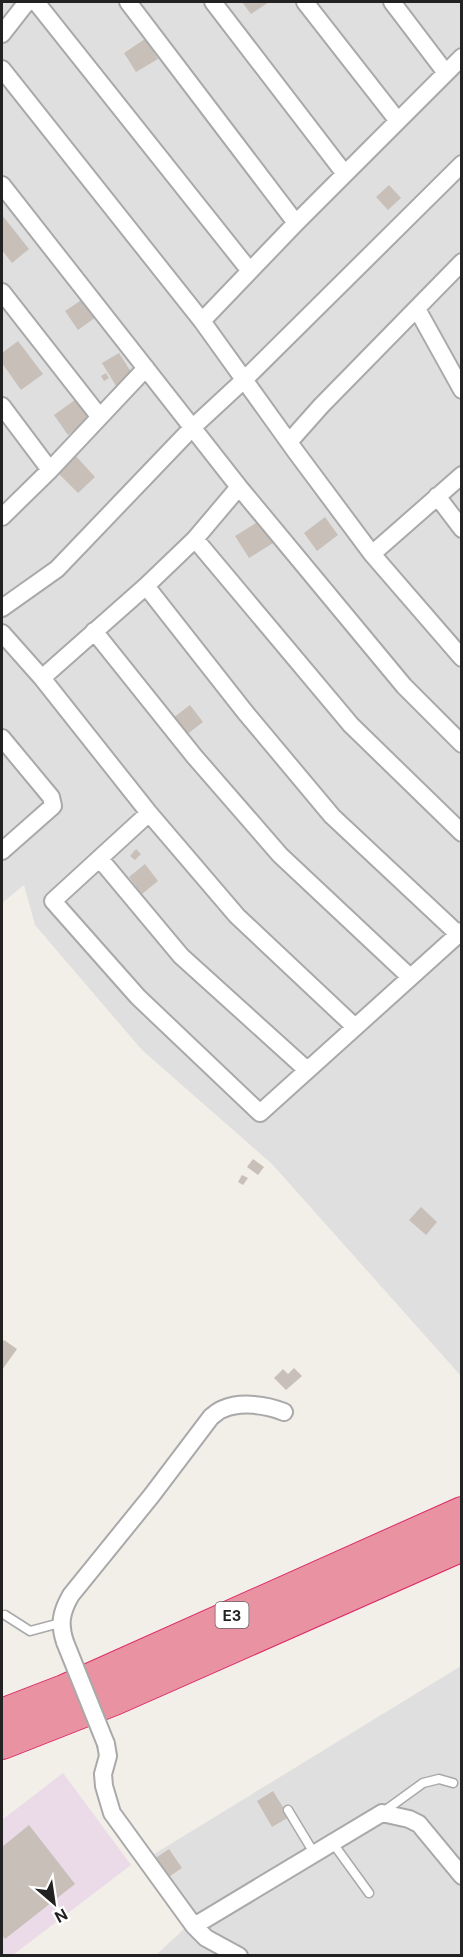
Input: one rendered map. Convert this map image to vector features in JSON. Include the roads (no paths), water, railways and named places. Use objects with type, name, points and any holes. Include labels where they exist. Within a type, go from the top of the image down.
[{"type":"highway","name":"E3","points":[[2,1715],[64,1690],[462,1513]]},
{"type":"highway","name":"E3","points":[[2,1743],[114,1699],[462,1545]]},
{"type":"street","points":[[2,34],[27,2]]},
{"type":"street","points":[[36,2],[250,271]]},
{"type":"street","points":[[128,2],[296,223]]},
{"type":"street","points":[[213,2],[345,174]]},
{"type":"street","points":[[305,2],[398,121]]},
{"type":"street","points":[[392,2],[446,73]]},
{"type":"street","points":[[202,321],[462,57]]},
{"type":"street","points":[[2,69],[202,321],[372,554],[462,658]]},
{"type":"street","points":[[2,608],[57,569],[192,428],[245,379],[462,164]]},
{"type":"street","points":[[2,185],[239,487],[404,686],[462,744]]},
{"type":"street","points":[[289,442],[321,406],[462,262]]},
{"type":"street","points":[[2,292],[99,416]]},
{"type":"street","points":[[417,309],[462,390]]},
{"type":"street","points":[[2,515],[50,470],[146,368]]},
{"type":"street","points":[[2,406],[50,470]]},
{"type":"street","points":[[372,554],[462,475]]},
{"type":"street","points":[[42,678],[146,586],[195,539],[239,487]]},
{"type":"street","points":[[437,496],[462,529]]},
{"type":"street","points":[[195,539],[351,725],[462,832]]},
{"type":"street","points":[[146,586],[245,712],[332,816],[460,933],[260,1113],[138,997],[53,901],[149,813]]},
{"type":"street","points":[[94,631],[194,756],[280,855],[410,977]]},
{"type":"street","points":[[2,633],[42,678],[149,813],[237,916],[355,1028]]},
{"type":"street","points":[[2,738],[51,797],[53,807],[2,848]]},
{"type":"street","points":[[100,859],[181,956],[307,1070]]},
{"type":"street","points":[[238,1956],[206,1938],[194,1926],[112,1813],[104,1786],[103,1774],[108,1756],[106,1744],[64,1642],[60,1623],[71,1595],[152,1495],[211,1417],[224,1408],[236,1406],[268,1406],[284,1412]]},
{"type":"street","points":[[194,1926],[382,1813],[409,1819],[419,1824],[462,1876]]},
{"type":"lane","points":[[5,1615],[30,1631],[60,1623]]},
{"type":"lane","points":[[382,1813],[423,1783],[439,1779],[453,1783]]},
{"type":"lane","points":[[288,1810],[314,1853]]},
{"type":"lane","points":[[332,1842],[369,1893]]}]
